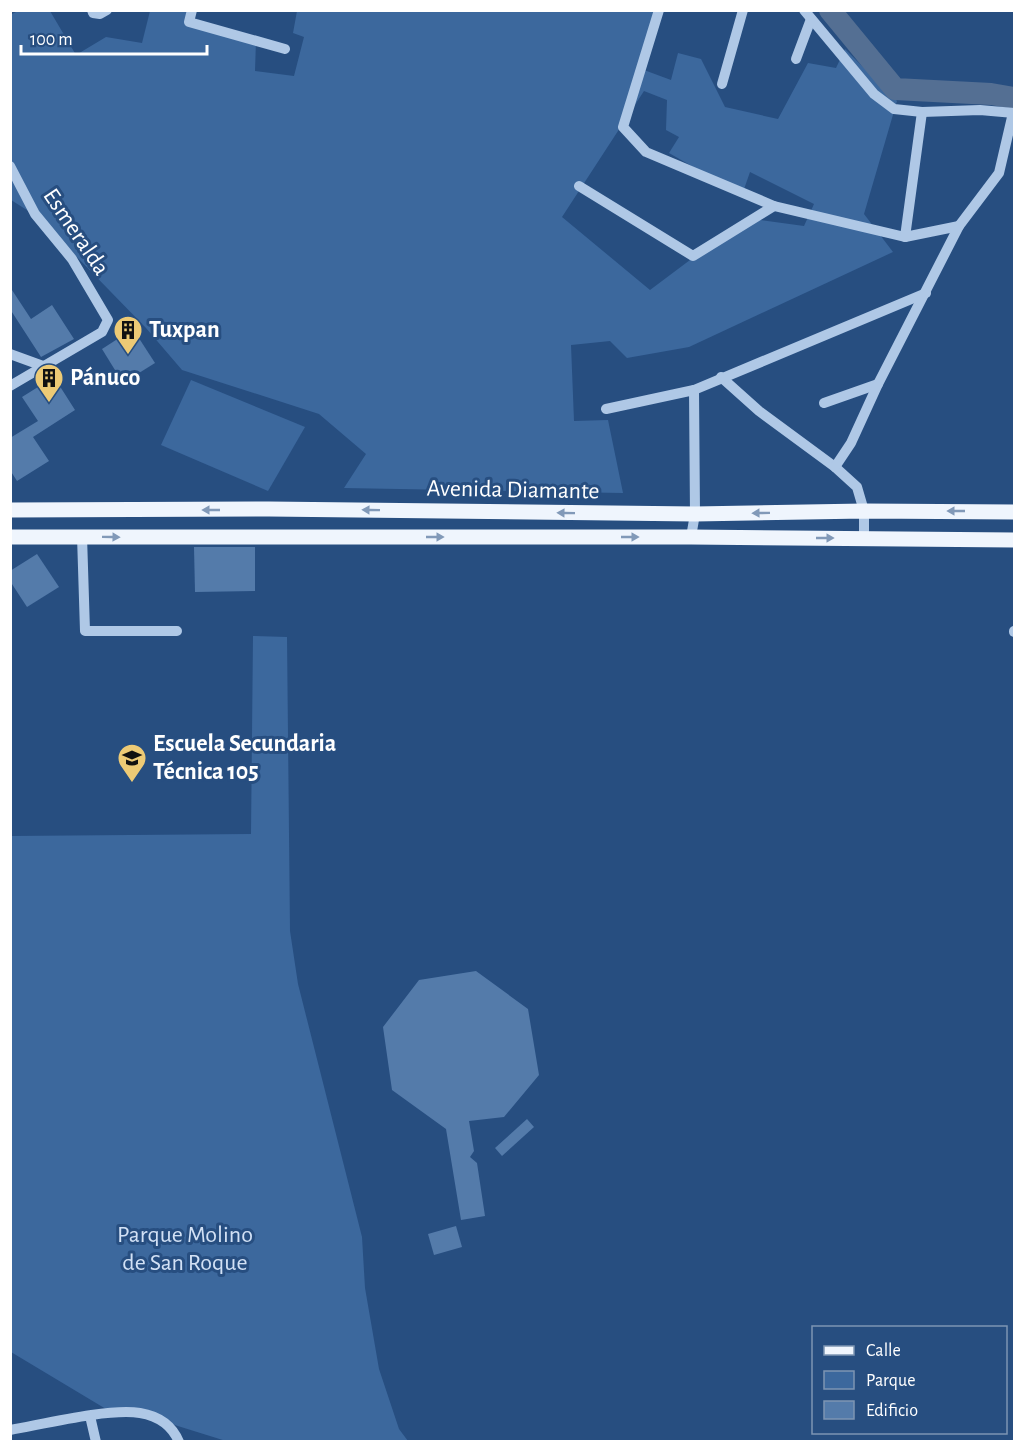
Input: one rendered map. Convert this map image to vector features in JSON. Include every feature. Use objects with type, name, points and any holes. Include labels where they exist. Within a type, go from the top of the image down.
[{"type":"main road","name":"Avenida Diamante","points":[[10,510],[269,509],[695,514],[864,511],[1014,512]]},
{"type":"main road","points":[[145,510],[146,537]]},
{"type":"main road","name":"Avenida Diamante","points":[[10,537],[691,537],[1014,540]]},
{"type":"street","points":[[92,10],[93,13],[100,14],[107,10]]},
{"type":"street","points":[[192,10],[189,22],[285,49]]},
{"type":"street","points":[[659,10],[623,127],[646,152],[774,206],[905,237],[959,226]]},
{"type":"street","points":[[722,84],[743,10]]},
{"type":"street","points":[[796,59],[808,15]]},
{"type":"street","points":[[808,15],[874,94],[894,109],[922,112],[980,110],[1014,113],[999,173],[959,226],[878,384],[851,443],[835,467]]},
{"type":"street","points":[[905,237],[922,112]]},
{"type":"street","name":"Esmeralda","points":[[10,166],[35,214],[72,260],[108,320],[102,332],[43,366]]},
{"type":"street","points":[[579,186],[693,256],[774,206]]},
{"type":"street","points":[[606,409],[694,390],[926,293]]},
{"type":"street","points":[[10,354],[43,366]]},
{"type":"street","points":[[10,386],[43,366]]},
{"type":"street","points":[[721,377],[759,411],[835,467],[857,487],[864,511],[864,539]]},
{"type":"street","points":[[824,403],[878,384]]},
{"type":"street","points":[[691,537],[695,514],[694,390]]},
{"type":"street","points":[[82,536],[85,631],[177,631]]},
{"type":"street","points":[[11,1426],[123,1412],[141,1413],[172,1427],[179,1442]]},
{"type":"street","points":[[90,1416],[96,1442]]},
{"type":"green space","points":[[18,11],[50,11],[76,55],[106,37],[142,43],[150,11],[187,11],[185,23],[256,40],[255,71],[294,76],[304,37],[293,33],[297,11],[658,11],[644,70],[671,80],[678,53],[701,59],[725,107],[778,119],[808,63],[836,68],[845,49],[897,101],[864,214],[893,252],[689,347],[627,358],[610,341],[571,345],[574,421],[608,420],[623,493],[344,488],[366,454],[319,414],[182,370],[146,328],[38,217],[11,200],[10,15]],"holes":[[[644,91],[667,100],[666,130],[679,137],[669,153],[742,195],[750,172],[814,204],[804,226],[746,218],[650,290],[562,217]]]},
{"type":"green space","points":[[191,380],[305,427],[268,491],[161,445]]},
{"type":"green space","name":"Parque Molino de San Roque","points":[[253,636],[287,637],[290,931],[298,984],[362,1237],[365,1288],[379,1369],[399,1429],[408,1441],[226,1441],[165,1422],[111,1412],[11,1352],[11,836],[251,834]]},
{"type":"building","points":[[10,287],[31,319],[52,305],[74,339],[41,357],[10,309]]},
{"type":"building","name":"Tuxpan","points":[[133,329],[155,363],[123,383],[102,349]]},
{"type":"building","points":[[54,377],[75,410],[33,437],[49,461],[17,481],[10,470],[10,438],[38,421],[22,397]]},
{"type":"building","points":[[194,547],[255,547],[255,591],[195,592]]},
{"type":"building","points":[[37,554],[59,587],[27,607],[10,581],[10,571]]},
{"type":"building","points":[[476,971],[528,1009],[539,1075],[504,1117],[469,1121],[474,1151],[470,1157],[477,1163],[485,1216],[461,1220],[446,1129],[392,1090],[383,1027],[419,980]]},
{"type":"building","points":[[527,1119],[534,1127],[502,1156],[495,1148]]},
{"type":"building","points":[[456,1226],[462,1247],[434,1255],[428,1234]]},
{"type":"waterway","points":[[830,10],[895,89],[991,94],[1014,98]]},
{"type":"place","name":"Tuxpan","points":[[128,356]]},
{"type":"place","name":"Pánuco","points":[[49,404]]},
{"type":"place","name":"Escuela Secundaria Técnica 105","points":[[132,784]]}]
